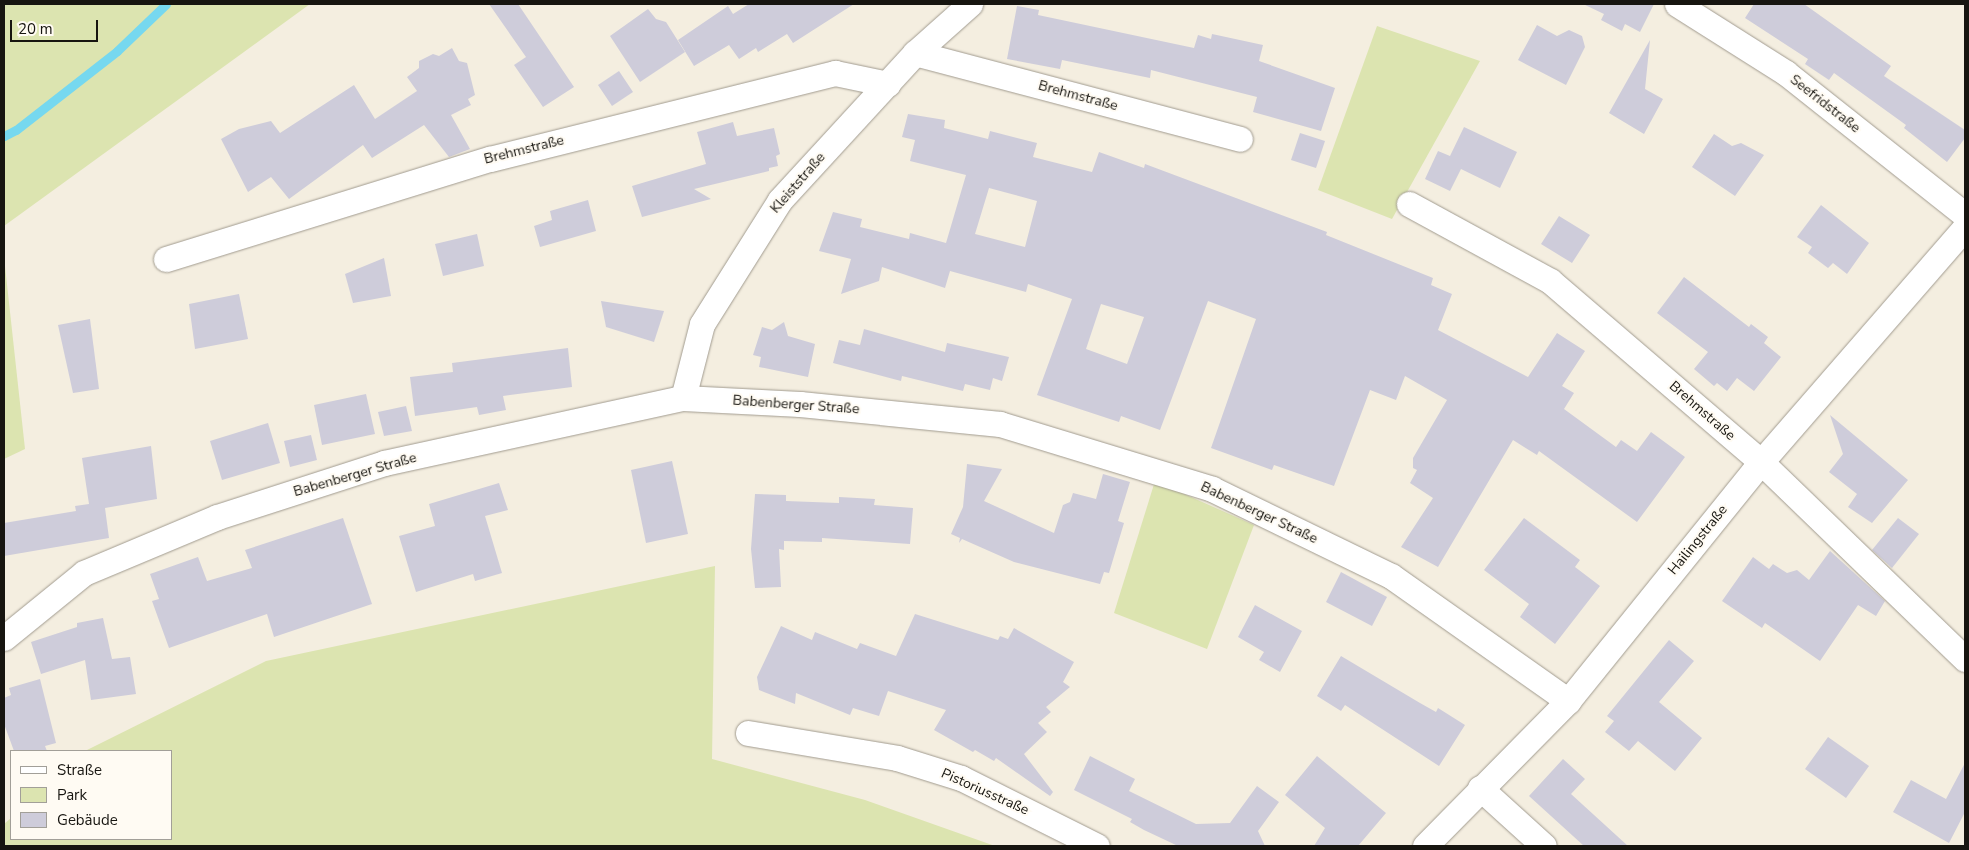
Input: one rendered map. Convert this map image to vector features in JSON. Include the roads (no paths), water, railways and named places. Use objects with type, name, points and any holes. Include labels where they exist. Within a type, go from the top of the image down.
[{"type":"street","name":"Kleiststraße","points":[[683,398],[702,324],[780,200],[915,53],[970,4]]},
{"type":"street","name":"Seefridstraße","points":[[1677,4],[1786,73],[1965,215]]},
{"type":"street","name":"Brehmstraße","points":[[915,53],[1240,139]]},
{"type":"street","name":"Brehmstraße","points":[[166,259],[490,159],[826,75],[835,73],[888,84]]},
{"type":"street","name":"Brehmstraße","points":[[1409,204],[1550,281],[1761,462],[1965,658]]},
{"type":"street","name":"Hailingstraße","points":[[1425,846],[1568,700],[1761,462],[1965,227]]},
{"type":"street","name":"Babenberger Straße","points":[[4,638],[84,573],[217,517],[384,463],[683,398],[800,404],[1000,424],[1212,489],[1392,576],[1568,700]]},
{"type":"street","name":"Pistoriusstraße","points":[[748,733],[897,758],[961,778],[1097,846]]},
{"type":"street","points":[[1480,788],[1544,846]]},
{"type":"waterway","points":[[4,136],[16,130],[117,51],[166,4]]}]
